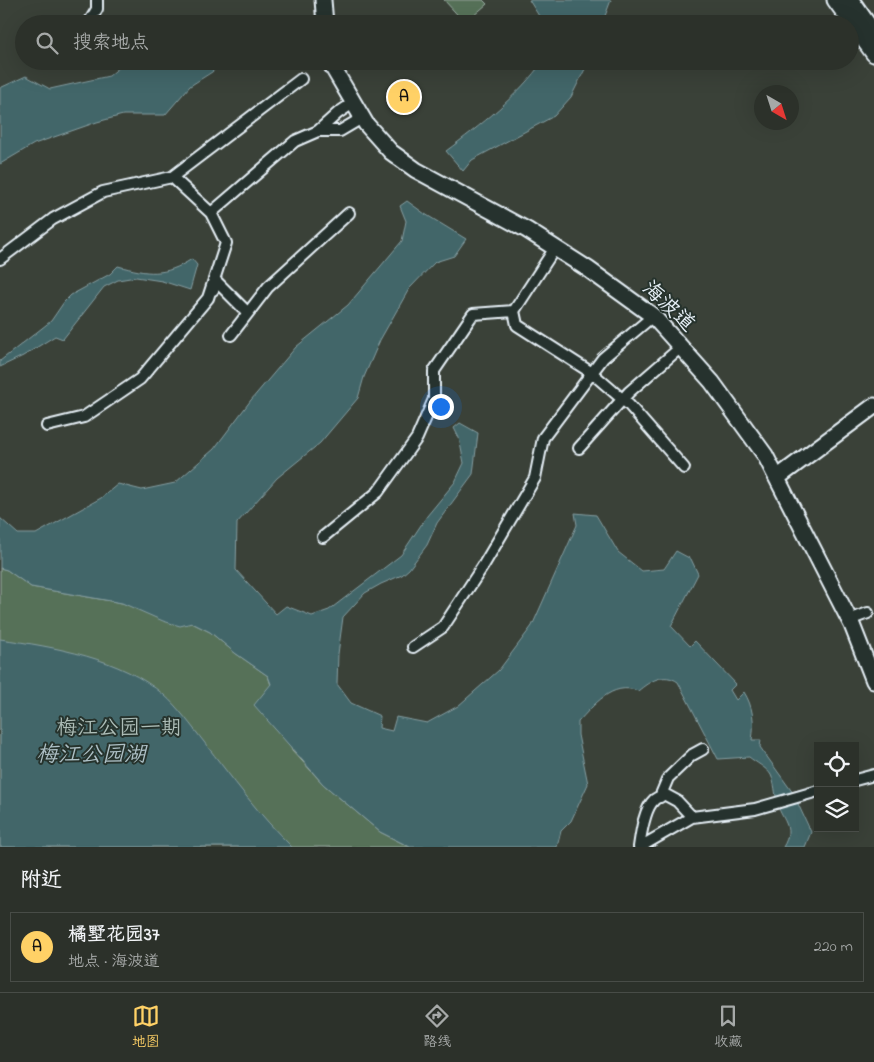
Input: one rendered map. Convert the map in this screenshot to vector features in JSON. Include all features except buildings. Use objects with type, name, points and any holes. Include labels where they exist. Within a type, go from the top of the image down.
[{"type":"street","points":[[93,15],[97,9],[97,0]]},
{"type":"street","points":[[323,0],[324,15]]},
{"type":"street","points":[[836,0],[847,15]]},
{"type":"street","points":[[851,0],[874,33]]},
{"type":"street","points":[[859,33],[874,54]]},
{"type":"street","name":"海波道","points":[[334,70],[362,118],[391,152],[416,170],[527,230],[588,269],[653,316],[681,347],[718,389],[765,455],[849,620],[874,681]]},
{"type":"street","points":[[0,259],[53,219],[102,192],[172,177],[301,80]]},
{"type":"street","points":[[211,213],[295,141],[318,131],[338,113],[353,103]]},
{"type":"street","points":[[318,131],[340,131],[362,118]]},
{"type":"street","points":[[172,177],[211,213],[226,243],[208,298]]},
{"type":"street","points":[[231,335],[268,287],[349,213]]},
{"type":"street","points":[[555,248],[514,311],[517,325],[592,373],[622,399],[684,468]]},
{"type":"street","points":[[47,426],[84,417],[140,379],[208,298],[217,282],[248,313]]},
{"type":"street","points":[[322,537],[378,492],[417,438],[434,399],[434,371],[473,314],[514,311]]},
{"type":"street","points":[[413,646],[443,627],[483,566],[535,478],[543,438],[603,358],[653,316]]},
{"type":"street","points":[[579,448],[622,399],[681,347]]},
{"type":"street","points":[[779,483],[874,406]]},
{"type":"street","points":[[779,483],[874,419]]},
{"type":"street","points":[[849,620],[868,613]]},
{"type":"street","points":[[660,796],[668,778],[692,755],[703,749]]},
{"type":"street","points":[[859,779],[874,775]]},
{"type":"street","points":[[640,847],[692,817],[755,809],[814,792]]},
{"type":"street","points":[[640,847],[644,821],[653,800],[664,794],[677,801],[692,817]]},
{"type":"green space","points":[[444,0],[483,0],[487,4],[474,15],[458,15]]},
{"type":"green space","name":"梅江公园一期","points":[[0,568],[7,570],[31,587],[122,603],[192,623],[210,632],[235,653],[268,676],[292,750],[323,784],[380,832],[410,847],[0,847]]},
{"type":"water","points":[[529,0],[611,0],[605,15],[538,15]]},
{"type":"water","points":[[116,70],[214,70],[190,86],[165,115],[123,115],[97,122],[34,144],[0,164],[0,88],[26,76],[50,89],[109,76]]},
{"type":"water","points":[[536,70],[584,70],[571,97],[554,116],[472,160],[463,171],[446,151],[511,98]]},
{"type":"water","points":[[407,201],[466,239],[454,256],[435,262],[409,289],[380,340],[364,377],[358,398],[320,443],[277,478],[237,523],[236,570],[276,614],[286,606],[312,616],[329,610],[401,555],[427,516],[455,482],[464,463],[459,438],[454,428],[460,423],[478,433],[473,474],[437,523],[427,545],[409,569],[402,575],[365,593],[343,617],[338,654],[337,684],[351,703],[380,716],[379,728],[392,731],[396,717],[427,723],[458,706],[499,670],[532,626],[577,525],[575,513],[596,515],[618,552],[642,571],[664,569],[676,551],[691,559],[698,574],[671,626],[690,646],[695,641],[736,684],[730,690],[736,700],[744,692],[752,715],[752,740],[761,740],[760,747],[793,793],[811,832],[805,847],[783,847],[787,840],[788,828],[779,808],[769,772],[749,757],[718,759],[678,682],[673,679],[662,678],[652,681],[638,691],[620,689],[604,696],[578,722],[578,735],[588,784],[571,821],[561,831],[557,847],[410,847],[380,832],[323,784],[254,705],[271,684],[268,676],[235,653],[210,632],[192,623],[180,626],[163,621],[122,603],[31,587],[7,570],[0,568],[0,518],[18,534],[36,534],[101,498],[118,484],[142,490],[175,483],[214,449],[251,400],[296,347],[348,305],[402,241],[406,221],[400,206]]},
{"type":"water","points":[[192,259],[197,265],[190,290],[162,281],[136,277],[118,280],[104,287],[63,339],[55,336],[23,356],[0,367],[0,361],[51,321],[71,295],[110,274],[118,266],[138,271],[156,272],[173,269]]},
{"type":"water","name":"梅江公园湖","points":[[0,639],[65,650],[86,656],[108,663],[147,682],[174,705],[235,783],[292,847],[0,847]]},
{"type":"place","name":"橘墅花园37","points":[[404,97]]}]
